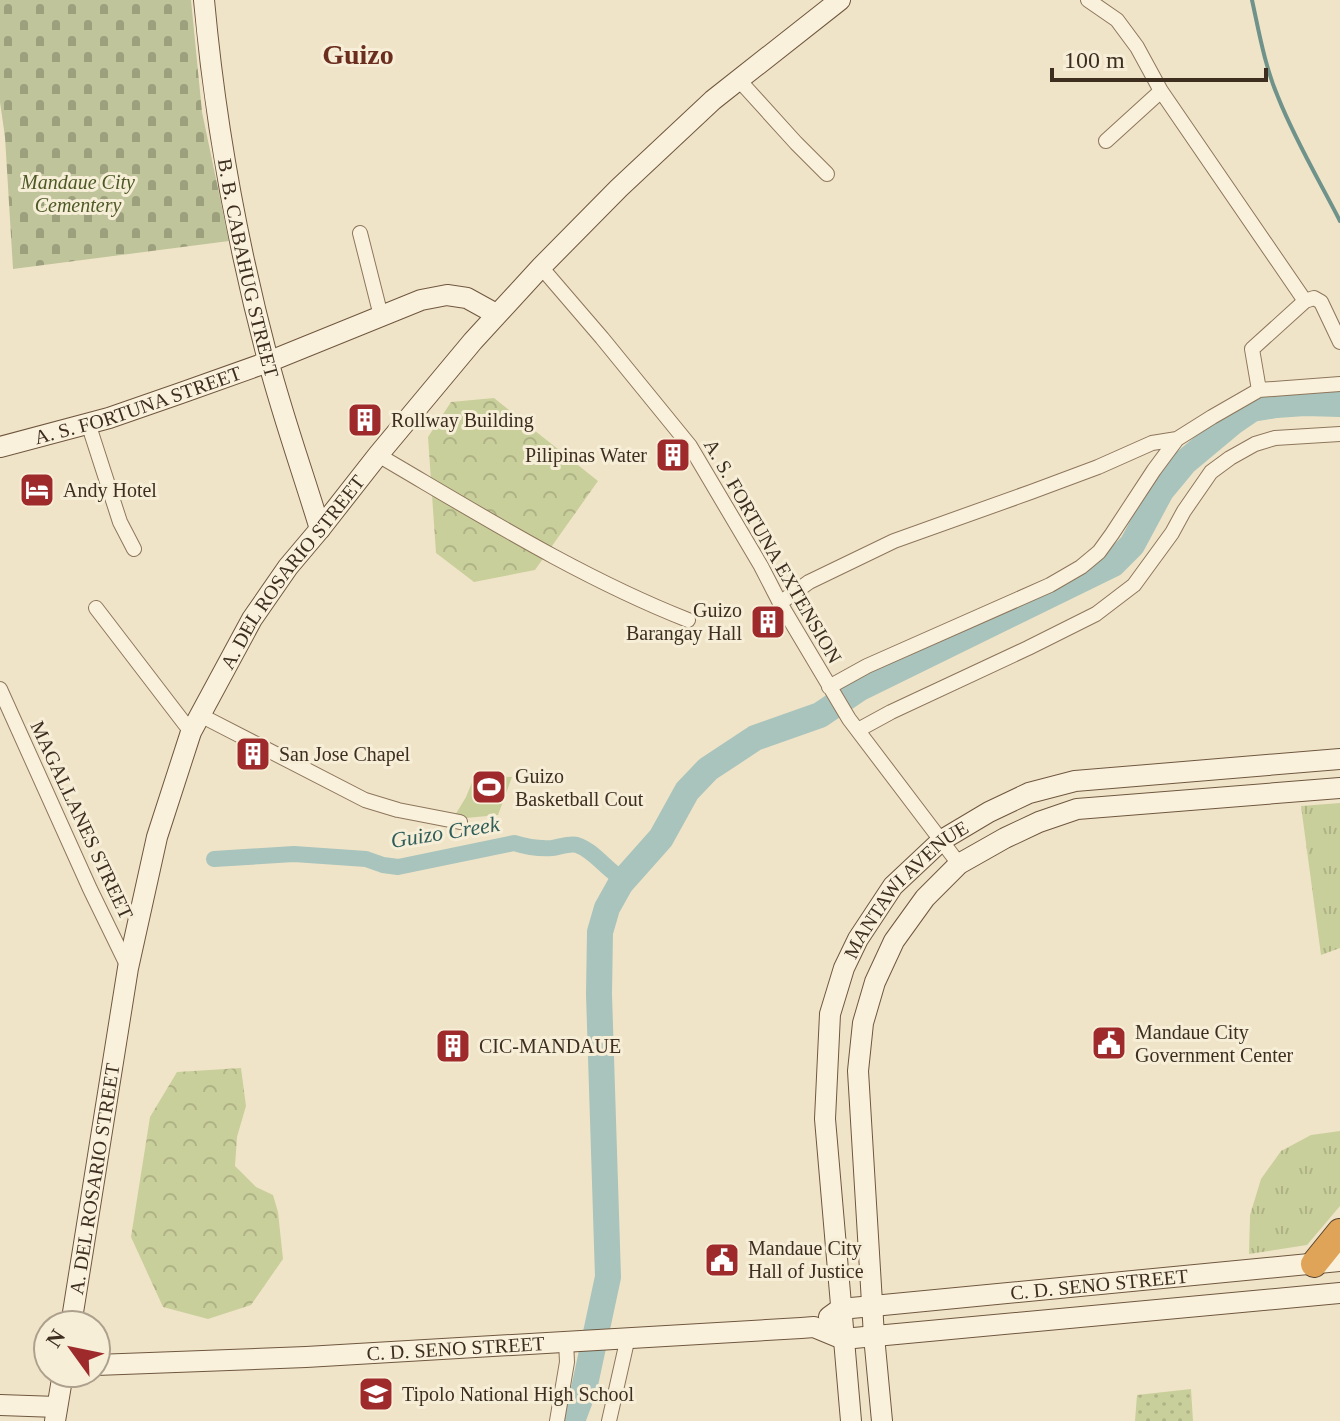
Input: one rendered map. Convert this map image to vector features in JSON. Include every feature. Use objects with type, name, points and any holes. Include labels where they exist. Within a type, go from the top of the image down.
[{"type":"highway","points":[[1327,1262],[1340,1232]]},
{"type":"street","name":"B. B. CABAHUG STREET","points":[[204,0],[211,78],[239,236],[268,362],[320,529]]},
{"type":"street","name":"A. DEL ROSARIO STREET","points":[[74,1309],[128,968],[157,837],[196,723],[252,619],[288,567],[496,314],[619,188],[713,100],[840,0]]},
{"type":"street","points":[[1088,0],[1117,20],[1137,47],[1161,91],[1305,301]]},
{"type":"street","points":[[738,79],[827,174]]},
{"type":"street","points":[[1106,141],[1161,91]]},
{"type":"street","points":[[360,233],[381,316]]},
{"type":"street","name":"A. S. FORTUNA EXTENSION","points":[[541,267],[690,446],[831,691],[959,864]]},
{"type":"street","name":"A. S. FORTUNA STREET","points":[[0,447],[124,413],[268,362],[421,300],[447,295],[467,298],[496,314]]},
{"type":"street","points":[[1259,390],[1252,349],[1305,301],[1314,298],[1321,302],[1340,342]]},
{"type":"street","points":[[831,691],[867,666],[1050,585],[1081,567],[1099,552],[1177,439],[1212,417],[1259,390],[1340,384]]},
{"type":"street","points":[[88,423],[120,522],[134,549]]},
{"type":"street","points":[[853,724],[891,712],[1096,614],[1134,585],[1211,472],[1230,458],[1255,444],[1275,438],[1340,434]]},
{"type":"street","points":[[780,603],[809,582],[894,541],[1066,479],[1152,443],[1177,439]]},
{"type":"street","points":[[378,455],[561,560],[651,606],[688,620]]},
{"type":"street","points":[[96,608],[196,723],[365,800],[460,822]]},
{"type":"street","name":"MAGALLANES STREET","points":[[0,689],[128,968]]},
{"type":"street","name":"MANTAWI AVENUE","points":[[851,1421],[825,1119],[830,1014],[844,968],[866,925],[893,886],[942,840],[1029,793],[1075,781],[1340,759]]},
{"type":"street","name":"MANTAWI AVENUE","points":[[882,1421],[858,1071],[863,1023],[875,982],[894,941],[925,898],[959,864],[1016,832],[1077,809],[1340,788]]},
{"type":"street","name":"C. D. SENO STREET","points":[[814,1327],[840,1309],[1327,1262]]},
{"type":"street","points":[[1065,1287],[1066,1318]]},
{"type":"street","name":"C. D. SENO STREET","points":[[112,1364],[306,1357],[814,1327],[843,1339],[1340,1293]]},
{"type":"street","points":[[609,1421],[622,1338]]},
{"type":"street","points":[[557,1421],[573,1340]]},
{"type":"street","points":[[0,1405],[56,1414],[60,1389]]},
{"type":"green space","name":"Mandaue City Cementery","points":[[0,0],[191,0],[202,112],[229,241],[13,269],[0,102]]},
{"type":"green space","points":[[494,398],[598,481],[535,570],[474,582],[436,553],[428,437],[451,402]]},
{"type":"green space","name":"Guizo Basketball Cout","points":[[475,775],[512,777],[498,815],[454,817],[466,797]]},
{"type":"green space","points":[[1340,803],[1340,948],[1321,955],[1301,806]]},
{"type":"green space","points":[[241,1068],[246,1106],[237,1137],[235,1166],[256,1187],[273,1195],[283,1259],[251,1305],[208,1319],[163,1307],[131,1237],[150,1117],[177,1072]]},
{"type":"green space","points":[[1340,1131],[1340,1206],[1307,1245],[1249,1254],[1250,1215],[1261,1179],[1281,1151],[1311,1135]]},
{"type":"green space","points":[[1191,1389],[1193,1421],[1135,1421],[1137,1395]]},
{"type":"waterway","points":[[1252,0],[1273,86],[1340,221]]},
{"type":"waterway","points":[[572,1421],[584,1389],[608,1277],[599,994],[600,932],[607,908],[621,883],[661,838],[687,791],[708,769],[755,738],[820,715],[860,688],[1113,564],[1132,545],[1161,491],[1185,462],[1252,409],[1305,403],[1340,404]]},
{"type":"waterway","name":"Guizo Creek","points":[[214,859],[294,854],[366,859],[398,867],[514,843],[542,848],[574,845],[590,852],[624,880]]},
{"type":"place","name":"Rollway Building","points":[[365,420]]},
{"type":"place","name":"Pilipinas Water","points":[[673,455]]},
{"type":"place","name":"Andy Hotel","points":[[37,490]]},
{"type":"place","name":"Guizo Barangay Hall","points":[[768,622]]},
{"type":"place","name":"San Jose Chapel","points":[[253,754]]},
{"type":"place","name":"Guizo Basketball Cout","points":[[489,787]]},
{"type":"place","name":"Mandaue City Government Center","points":[[1109,1043]]},
{"type":"place","name":"CIC-MANDAUE","points":[[453,1046]]},
{"type":"place","name":"Mandaue City Hall of Justice","points":[[722,1260]]},
{"type":"place","name":"Tipolo National High School","points":[[376,1394]]},
{"type":"district","name":"Guizo","points":[[358,54]]}]
